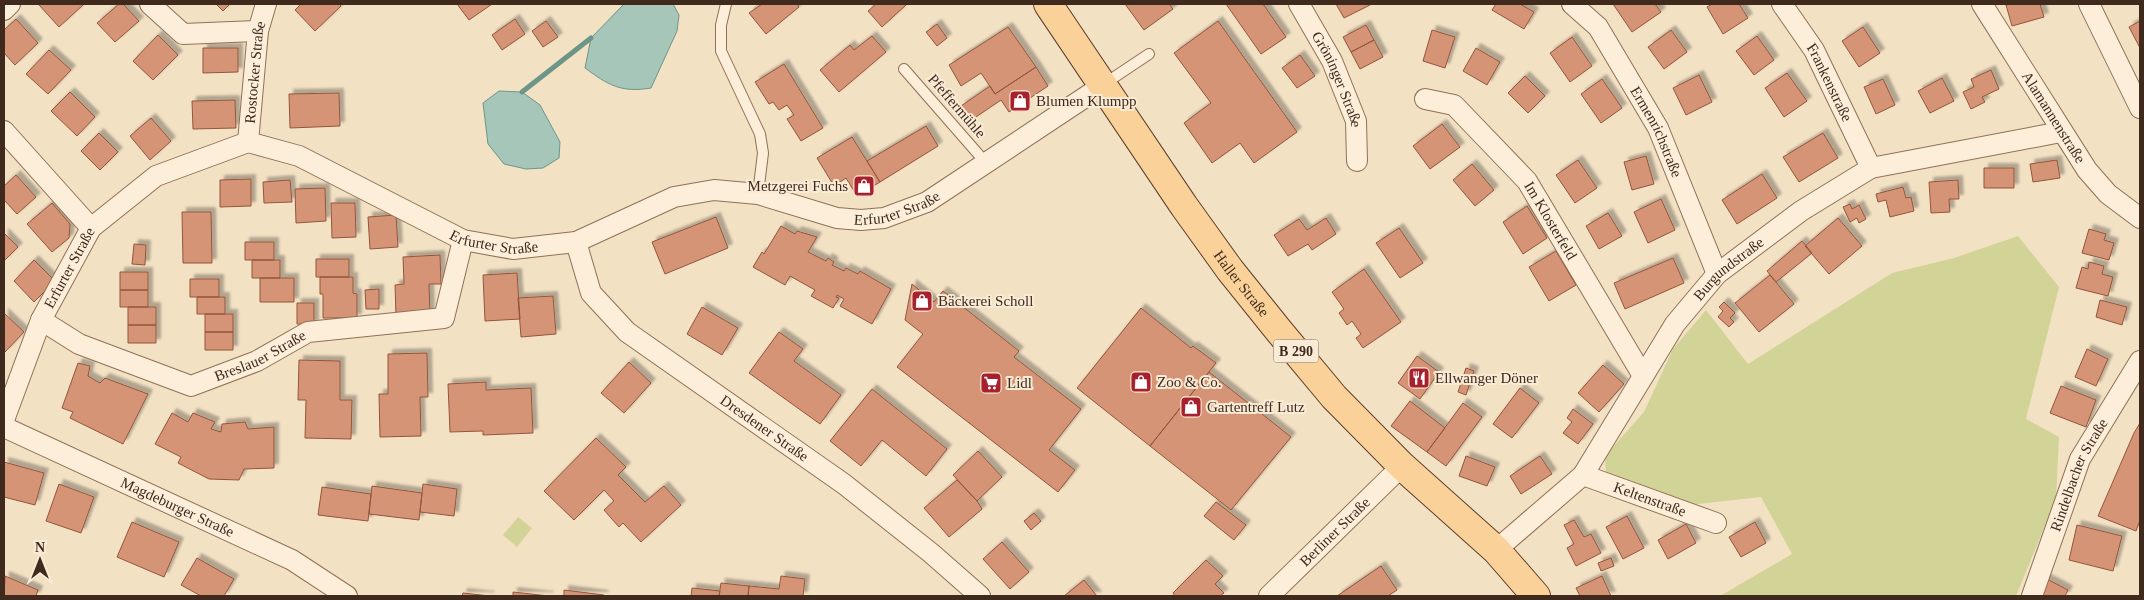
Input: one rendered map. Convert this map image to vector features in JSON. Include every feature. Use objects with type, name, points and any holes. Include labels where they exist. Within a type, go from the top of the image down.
[{"type":"main road","name":"Haller Straße","points":[[1048,4],[1102,86],[1230,270],[1334,397],[1402,466],[1496,550],[1536,596]]},
{"type":"street","points":[[4,10],[10,4]]},
{"type":"street","points":[[150,4],[183,34],[258,31]]},
{"type":"street","name":"Rostocker Straße","points":[[248,142],[258,31],[266,4]]},
{"type":"street","name":"Gröninger Straße","points":[[1299,4],[1332,61],[1356,121],[1357,161]]},
{"type":"street","name":"Ermenrichstraße","points":[[1572,4],[1598,27],[1658,128],[1717,274]]},
{"type":"street","name":"Frankenstraße","points":[[1782,4],[1814,50],[1871,168]]},
{"type":"street","name":"Alamannenstraße","points":[[1982,4],[2061,132],[2087,170],[2108,194],[2140,218]]},
{"type":"street","points":[[2088,4],[2140,108]]},
{"type":"street","name":"Erfurter Straße","points":[[4,420],[41,320],[91,228],[156,176],[248,142],[299,156],[463,240],[513,249],[576,242],[674,197],[714,190],[758,194],[838,218],[861,220],[884,218],[927,202],[1102,86]]},
{"type":"street","name":"Im Klosterfeld","points":[[1425,99],[1454,105],[1527,181],[1643,376]]},
{"type":"street","points":[[4,131],[91,228]]},
{"type":"street","name":"Burgundstraße","points":[[1496,550],[1583,475],[1676,324],[1717,274],[1801,211],[1871,168],[2061,132]]},
{"type":"street","name":"Breslauer Straße","points":[[41,320],[79,344],[191,386],[257,361],[308,332],[444,318],[463,240]]},
{"type":"street","name":"Dresdener Straße","points":[[576,242],[591,293],[628,332],[844,484],[931,553],[980,596]]},
{"type":"street","name":"Rindelbacher Straße","points":[[2032,596],[2080,459],[2140,361]]},
{"type":"street","name":"Magdeburger Straße","points":[[4,426],[292,560],[347,596]]},
{"type":"street","name":"Berliner Straße","points":[[1269,596],[1402,466]]},
{"type":"street","name":"Keltenstraße","points":[[1583,475],[1716,523]]},
{"type":"lane","points":[[726,4],[721,25],[721,51],[760,134],[763,153],[758,194]]},
{"type":"lane","points":[[1102,86],[1149,54]]},
{"type":"lane","name":"Pfeffermühle","points":[[904,69],[986,163]]},
{"type":"green space","points":[[2018,236],[2059,287],[2026,419],[2059,437],[2056,499],[2016,596],[1720,596],[1792,554],[1761,497],[1689,505],[1606,475],[1605,456],[1644,412],[1673,349],[1706,310],[1748,364],[1892,273],[1954,258]]},
{"type":"green space","points":[[518,517],[532,528],[517,547],[503,535]]},
{"type":"shaded area","points":[[624,4],[673,4],[679,15],[677,31],[651,88],[631,89],[615,86],[585,68],[591,38]]},
{"type":"shaded area","points":[[499,91],[522,92],[540,105],[560,142],[559,158],[543,168],[526,169],[504,164],[488,144],[483,103]]},
{"type":"building","points":[[40,4],[83,4],[83,5],[59,27]]},
{"type":"building","points":[[119,4],[123,4],[139,21],[115,42],[97,23]]},
{"type":"building","points":[[216,4],[230,4],[223,11]]},
{"type":"building","points":[[301,4],[339,4],[341,6],[315,31],[295,10]]},
{"type":"building","points":[[457,4],[492,4],[469,20]]},
{"type":"building","points":[[762,4],[797,4],[799,7],[766,34],[749,13]]},
{"type":"building","points":[[876,4],[906,5],[882,27],[868,11]]},
{"type":"building","points":[[1125,4],[1169,4],[1173,9],[1144,30]]},
{"type":"building","points":[[1226,4],[1263,4],[1286,37],[1261,54]]},
{"type":"building","points":[[1336,4],[1370,4],[1370,5],[1344,18]]},
{"type":"building","points":[[1496,4],[1520,4],[1534,12],[1524,29],[1492,10]]},
{"type":"building","points":[[1613,4],[1655,4],[1661,12],[1632,32]]},
{"type":"building","points":[[1712,4],[1739,4],[1748,18],[1723,34],[1707,7]]},
{"type":"building","points":[[2040,4],[2044,17],[2012,26],[2006,5]]},
{"type":"building","points":[[16,19],[38,43],[15,65],[4,53],[4,30]]},
{"type":"building","points":[[515,19],[525,34],[502,50],[492,35]]},
{"type":"building","points":[[546,21],[558,37],[543,47],[532,31]]},
{"type":"building","points":[[1218,21],[1297,132],[1254,163],[1240,143],[1212,163],[1184,123],[1211,103],[1174,53]]},
{"type":"building","points":[[2140,21],[2140,48],[2129,27]]},
{"type":"building","points":[[937,24],[947,38],[937,46],[926,32]]},
{"type":"building","points":[[1366,25],[1374,40],[1351,52],[1343,37]]},
{"type":"building","points":[[1008,27],[1036,67],[995,94],[981,73],[961,86],[949,65]]},
{"type":"building","points":[[1863,27],[1880,53],[1859,67],[1842,41]]},
{"type":"building","points":[[1432,30],[1455,37],[1445,68],[1423,61]]},
{"type":"building","points":[[1671,30],[1687,52],[1664,69],[1648,47]]},
{"type":"building","points":[[158,35],[178,55],[153,80],[133,61]]},
{"type":"building","points":[[872,36],[886,52],[839,92],[820,70],[850,45],[854,50]]},
{"type":"building","points":[[1757,36],[1774,60],[1754,75],[1736,51]]},
{"type":"building","points":[[1572,37],[1592,66],[1570,82],[1550,53]]},
{"type":"building","points":[[1374,40],[1383,57],[1360,69],[1351,52]]},
{"type":"building","points":[[203,48],[238,48],[238,72],[203,73]]},
{"type":"building","points":[[1476,48],[1500,62],[1487,85],[1463,71]]},
{"type":"building","points":[[49,50],[71,70],[48,94],[26,74]]},
{"type":"building","points":[[1300,55],[1315,76],[1297,88],[1282,68]]},
{"type":"building","points":[[784,64],[823,128],[801,141],[787,119],[794,115],[787,105],[779,110],[773,102],[769,104],[755,82]]},
{"type":"building","points":[[1036,67],[1048,86],[1009,112],[1001,100],[970,121],[961,106],[990,86],[995,94]]},
{"type":"building","points":[[1991,70],[1999,89],[1982,97],[1985,102],[1971,109],[1963,92],[1974,87],[1971,79]]},
{"type":"building","points":[[1787,73],[1807,101],[1784,117],[1765,88]]},
{"type":"building","points":[[1699,75],[1712,102],[1686,115],[1673,88]]},
{"type":"building","points":[[1525,76],[1545,96],[1528,113],[1508,93]]},
{"type":"building","points":[[1942,78],[1954,101],[1930,113],[1918,91]]},
{"type":"building","points":[[1602,79],[1622,108],[1601,123],[1581,94]]},
{"type":"building","points":[[1883,79],[1895,105],[1876,114],[1864,87]]},
{"type":"building","points":[[70,92],[95,117],[77,136],[51,111]]},
{"type":"building","points":[[339,93],[340,126],[290,128],[289,94]]},
{"type":"building","points":[[235,100],[236,128],[193,129],[192,101]]},
{"type":"building","points":[[151,118],[171,141],[150,160],[130,136]]},
{"type":"building","points":[[1442,124],[1460,147],[1430,169],[1413,146]]},
{"type":"building","points":[[926,126],[938,146],[880,182],[867,161]]},
{"type":"building","points":[[99,133],[118,152],[100,170],[81,151]]},
{"type":"building","points":[[1823,133],[1838,158],[1799,182],[1783,157]]},
{"type":"building","points":[[852,137],[880,182],[857,196],[846,178],[834,186],[817,158]]},
{"type":"building","points":[[1646,156],[1654,184],[1632,190],[1624,162]]},
{"type":"building","points":[[1578,160],[1597,188],[1575,203],[1556,175]]},
{"type":"building","points":[[2057,160],[2060,178],[2033,182],[2030,164]]},
{"type":"building","points":[[1472,164],[1494,190],[1475,206],[1453,180]]},
{"type":"building","points":[[1984,168],[2014,168],[2014,188],[1984,188]]},
{"type":"building","points":[[1762,174],[1777,198],[1737,224],[1722,200]]},
{"type":"building","points":[[16,175],[36,197],[17,214],[4,200],[4,186]]},
{"type":"building","points":[[251,179],[251,206],[220,207],[220,180]]},
{"type":"building","points":[[290,180],[292,202],[264,203],[263,182]]},
{"type":"building","points":[[1958,180],[1959,199],[1949,199],[1950,212],[1931,213],[1929,182]]},
{"type":"building","points":[[1903,187],[1906,198],[1911,197],[1914,211],[1890,217],[1886,200],[1878,202],[1876,194]]},
{"type":"building","points":[[325,188],[326,221],[296,223],[295,189]]},
{"type":"building","points":[[1661,199],[1675,230],[1648,243],[1634,212]]},
{"type":"building","points":[[52,203],[70,224],[69,238],[52,252],[27,224]]},
{"type":"building","points":[[331,203],[355,203],[356,237],[332,238]]},
{"type":"building","points":[[1850,204],[1852,209],[1859,205],[1866,219],[1859,223],[1857,218],[1850,222],[1843,207]]},
{"type":"building","points":[[1527,206],[1547,238],[1523,254],[1503,222]]},
{"type":"building","points":[[182,212],[211,212],[212,263],[183,263]]},
{"type":"building","points":[[1608,213],[1622,236],[1599,249],[1586,226]]},
{"type":"building","points":[[396,215],[398,247],[370,249],[368,217]]},
{"type":"building","points":[[716,217],[728,248],[665,274],[652,242]]},
{"type":"building","points":[[1326,218],[1336,234],[1312,250],[1308,244],[1288,256],[1274,235],[1299,219],[1307,230]]},
{"type":"building","points":[[1838,218],[1862,246],[1829,274],[1805,246]]},
{"type":"building","points":[[781,226],[795,234],[797,231],[817,237],[808,252],[826,261],[828,258],[834,262],[832,265],[844,271],[846,268],[858,274],[860,271],[891,289],[872,324],[840,306],[844,299],[837,295],[836,297],[839,298],[833,308],[811,296],[815,290],[790,276],[785,285],[753,267],[762,252],[764,254]]},
{"type":"building","points":[[1399,228],[1423,263],[1400,278],[1376,243]]},
{"type":"building","points":[[2089,229],[2106,234],[2104,240],[2114,243],[2109,260],[2082,253]]},
{"type":"building","points":[[4,233],[18,247],[4,261]]},
{"type":"building","points":[[1802,241],[1812,253],[1776,282],[1767,271]]},
{"type":"building","points":[[245,242],[274,242],[274,260],[245,260]]},
{"type":"building","points":[[134,244],[146,245],[145,265],[132,264]]},
{"type":"building","points":[[1556,251],[1576,285],[1549,301],[1529,267]]},
{"type":"building","points":[[440,255],[441,284],[429,284],[430,315],[396,316],[395,285],[404,284],[403,257]]},
{"type":"building","points":[[1673,258],[1684,283],[1625,309],[1614,283]]},
{"type":"building","points":[[316,259],[349,259],[349,277],[316,277]]},
{"type":"building","points":[[34,260],[55,281],[34,302],[14,281]]},
{"type":"building","points":[[252,260],[280,260],[280,278],[252,278]]},
{"type":"building","points":[[2089,262],[2104,266],[2102,274],[2113,277],[2108,296],[2076,288],[2082,267],[2088,269]]},
{"type":"building","points":[[1364,269],[1401,322],[1363,348],[1356,338],[1361,334],[1352,321],[1347,325],[1339,313],[1344,309],[1332,292]]},
{"type":"building","points":[[120,272],[148,272],[148,290],[120,290]]},
{"type":"building","points":[[517,273],[520,319],[485,321],[483,275]]},
{"type":"building","points":[[1770,275],[1794,304],[1759,332],[1735,303]]},
{"type":"building","points":[[320,277],[353,277],[353,293],[357,294],[357,318],[323,318],[323,294],[320,294]]},
{"type":"building","points":[[260,278],[294,278],[294,302],[260,302]]},
{"type":"building","points":[[190,279],[219,279],[219,297],[190,297]]},
{"type":"building","points":[[912,284],[934,302],[943,291],[1019,351],[1014,357],[1081,409],[1049,450],[1075,470],[1058,492],[897,367],[923,334],[905,320]]},
{"type":"building","points":[[379,289],[379,309],[366,309],[365,290]]},
{"type":"building","points":[[120,290],[148,290],[148,307],[120,307]]},
{"type":"building","points":[[553,296],[556,334],[521,337],[518,298]]},
{"type":"building","points":[[197,297],[225,297],[225,314],[197,314]]},
{"type":"building","points":[[2100,300],[2127,307],[2122,325],[2096,317]]},
{"type":"building","points":[[1724,302],[1735,313],[1730,318],[1734,322],[1729,327],[1718,317],[1723,311],[1719,307]]},
{"type":"building","points":[[297,303],[314,303],[314,325],[297,324]]},
{"type":"building","points":[[128,307],[156,307],[156,325],[128,325]]},
{"type":"building","points":[[702,307],[738,328],[722,355],[687,334]]},
{"type":"building","name":"Zoo & Co.","points":[[1141,308],[1191,348],[1193,346],[1216,363],[1150,446],[1077,388]]},
{"type":"building","points":[[4,313],[24,332],[5,352],[4,351]]},
{"type":"building","points":[[205,314],[233,314],[233,332],[205,332]]},
{"type":"building","points":[[128,325],[156,325],[156,343],[128,343]]},
{"type":"building","points":[[205,332],[233,332],[233,350],[205,350]]},
{"type":"building","points":[[779,332],[803,349],[794,361],[841,395],[820,424],[749,373]]},
{"type":"building","points":[[2087,349],[2108,359],[2096,386],[2075,377]]},
{"type":"building","points":[[427,353],[428,397],[420,397],[421,436],[380,437],[379,394],[388,394],[388,354]]},
{"type":"building","name":"Ellwanger Döner","points":[[1417,356],[1439,372],[1420,399],[1398,383]]},
{"type":"building","points":[[299,360],[340,361],[340,400],[352,400],[351,439],[305,438],[306,400],[298,400]]},
{"type":"building","points":[[629,362],[651,383],[624,413],[601,393]]},
{"type":"building","points":[[78,363],[90,366],[88,376],[100,383],[105,378],[148,394],[123,444],[70,418],[73,412],[62,408]]},
{"type":"building","points":[[1603,365],[1624,384],[1599,412],[1578,393]]},
{"type":"building","points":[[1466,368],[1474,371],[1466,395],[1458,392]]},
{"type":"building","points":[[1209,372],[1291,437],[1231,510],[1150,446]]},
{"type":"building","points":[[486,382],[486,390],[531,388],[533,433],[483,435],[483,431],[450,432],[448,384]]},
{"type":"building","points":[[2061,386],[2096,400],[2086,427],[2050,413]]},
{"type":"building","points":[[1520,388],[1539,403],[1512,438],[1493,424]]},
{"type":"building","points":[[872,389],[947,449],[926,476],[882,440],[861,466],[830,441]]},
{"type":"building","points":[[1410,401],[1445,428],[1427,452],[1391,426]]},
{"type":"building","points":[[1463,403],[1482,417],[1446,466],[1427,452]]},
{"type":"building","points":[[1573,409],[1593,424],[1578,444],[1563,433],[1572,422],[1567,418]]},
{"type":"building","points":[[172,413],[188,422],[193,413],[215,422],[211,429],[221,432],[222,424],[245,422],[248,429],[274,427],[274,468],[244,469],[239,480],[209,479],[178,463],[181,457],[155,444]]},
{"type":"building","points":[[2140,423],[2140,520],[2136,531],[2098,516]]},
{"type":"building","points":[[596,438],[626,467],[618,475],[645,502],[664,486],[681,505],[641,542],[623,523],[619,527],[604,510],[614,501],[604,490],[574,520],[544,491]]},
{"type":"building","points":[[978,451],[1002,477],[977,501],[953,475]]},
{"type":"building","points":[[1466,456],[1495,467],[1487,486],[1459,476]]},
{"type":"building","points":[[1540,456],[1552,474],[1521,494],[1510,476]]},
{"type":"building","points":[[4,462],[44,473],[35,505],[4,497]]},
{"type":"building","points":[[957,480],[982,509],[949,537],[924,508]]},
{"type":"building","points":[[59,484],[94,497],[81,533],[46,521]]},
{"type":"building","points":[[423,484],[457,489],[454,516],[420,512]]},
{"type":"building","points":[[372,486],[422,493],[419,520],[369,514]]},
{"type":"building","points":[[322,487],[371,494],[368,521],[318,515]]},
{"type":"building","points":[[1216,502],[1246,525],[1234,540],[1204,516]]},
{"type":"building","points":[[1034,513],[1041,521],[1031,530],[1024,521]]},
{"type":"building","points":[[1627,516],[1644,548],[1623,559],[1606,527]]},
{"type":"building","points":[[1574,520],[1584,537],[1591,534],[1601,553],[1576,566],[1567,548],[1574,544],[1564,525]]},
{"type":"building","points":[[132,522],[179,542],[164,577],[117,557]]},
{"type":"building","points":[[1755,522],[1766,543],[1741,557],[1729,537]]},
{"type":"building","points":[[1686,524],[1696,543],[1668,559],[1658,540]]},
{"type":"building","points":[[2077,525],[2122,536],[2113,571],[2069,560]]},
{"type":"building","points":[[1002,542],[1029,572],[1010,589],[983,559]]},
{"type":"building","points":[[197,558],[234,579],[224,596],[201,596],[181,585]]},
{"type":"building","points":[[1611,558],[1614,566],[1601,571],[1598,563]]},
{"type":"building","points":[[1206,560],[1223,576],[1215,584],[1224,593],[1220,596],[1175,596],[1173,593]]},
{"type":"building","points":[[1381,566],[1397,590],[1388,596],[1337,596]]},
{"type":"building","points":[[5,576],[38,590],[36,596],[4,596]]},
{"type":"building","points":[[781,576],[805,579],[803,596],[748,596],[749,586],[779,589]]},
{"type":"building","points":[[1602,576],[1611,596],[1580,596],[1576,588]]},
{"type":"building","points":[[2045,578],[2068,590],[2065,596],[2036,596]]},
{"type":"building","points":[[1084,580],[1097,596],[1064,596]]},
{"type":"building","points":[[721,583],[749,586],[748,596],[719,596]]},
{"type":"building","points":[[692,588],[720,591],[719,596],[691,596]]},
{"type":"building","points":[[564,590],[604,595],[604,596],[564,596]]},
{"type":"building","points":[[513,592],[549,596],[513,596]]},
{"type":"building","points":[[463,593],[490,596],[462,596]]},
{"type":"waterway","points":[[522,92],[591,38]]},
{"type":"place","name":"Blumen Klumpp","points":[[1020,101]]},
{"type":"place","name":"Metzgerei Fuchs","points":[[864,186]]},
{"type":"place","name":"Bäckerei Scholl","points":[[922,301]]},
{"type":"place","name":"Ellwanger Döner","points":[[1419,378]]},
{"type":"place","name":"Zoo & Co.","points":[[1141,382]]},
{"type":"place","name":"Lidl","points":[[991,383]]},
{"type":"place","name":"Gartentreff Lutz","points":[[1191,407]]}]
